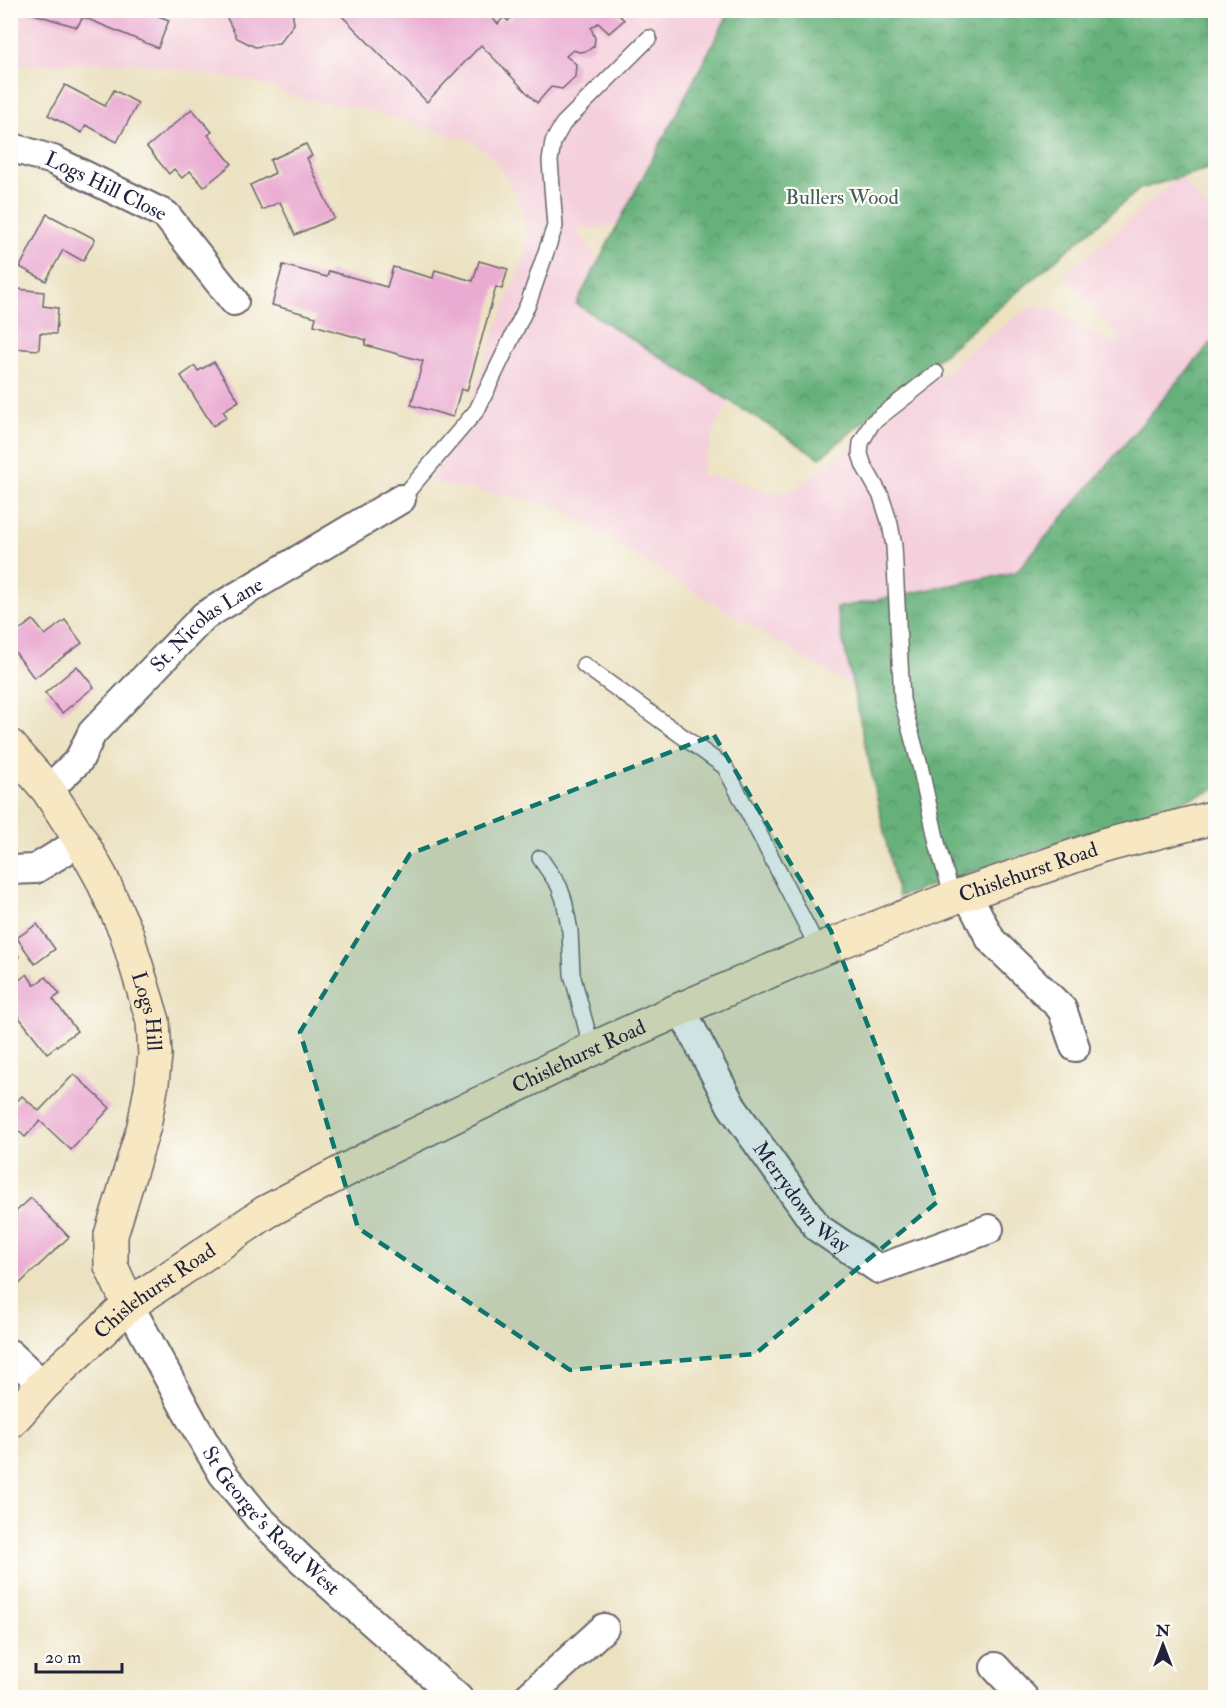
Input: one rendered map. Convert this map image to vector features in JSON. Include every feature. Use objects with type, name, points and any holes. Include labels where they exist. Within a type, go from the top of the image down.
[{"type":"main road","name":"Logs Hill","points":[[10,746],[48,790],[101,877],[126,932],[153,1022],[155,1055],[144,1126],[111,1235],[111,1266],[129,1305]]},
{"type":"main road","name":"Chislehurst Road","points":[[10,1422],[42,1385],[129,1305],[266,1212],[386,1149],[592,1049],[819,950],[960,896],[1103,846],[1215,817]]},
{"type":"street","name":"Logs Hill Close","points":[[10,147],[53,160],[165,215],[234,301]]},
{"type":"street","name":"St. Nicolas Lane","points":[[48,790],[79,760],[92,733],[204,616],[401,499]]},
{"type":"street","points":[[10,870],[35,869],[81,841]]},
{"type":"street","points":[[960,896],[991,940],[1062,1009],[1076,1047]]},
{"type":"street","name":"Merrydown Way","points":[[681,1009],[732,1107],[818,1228],[879,1269],[989,1229]]},
{"type":"street","name":"St George's Road West","points":[[129,1305],[217,1465],[258,1517],[302,1560],[458,1698]]},
{"type":"street","points":[[10,1354],[42,1385]]},
{"type":"street","points":[[527,1698],[604,1628]]},
{"type":"street","points":[[995,1667],[1024,1698]]},
{"type":"lane","points":[[401,499],[477,410],[528,304],[555,226],[550,161],[553,142],[563,123],[649,38]]},
{"type":"lane","points":[[936,373],[872,423],[861,443],[860,454],[880,496],[890,524],[894,546],[902,700],[938,847],[960,896]]},
{"type":"lane","points":[[584,665],[725,767],[819,950]]},
{"type":"lane","points":[[540,858],[559,886],[564,900],[570,931],[572,974],[592,1049]]},
{"type":"highlighted area","points":[[714,735],[831,931],[937,1202],[755,1354],[570,1370],[358,1228],[300,1032],[410,854]]},
{"type":"shaded area","points":[[10,11],[750,11],[636,217],[611,227],[576,228],[600,262],[765,343],[718,422],[700,474],[732,480],[771,493],[796,489],[957,363],[955,361],[1026,310],[1040,306],[1053,309],[1092,333],[1122,343],[1065,275],[1180,176],[1215,217],[1215,787],[910,757],[867,762],[854,688],[618,545],[570,513],[548,503],[429,482],[462,429],[496,328],[525,255],[526,223],[515,192],[493,158],[472,141],[359,108],[306,100],[253,81],[129,62],[11,65]]},
{"type":"green space","name":"Bullers Wood","points":[[730,11],[1215,11],[1215,167],[1140,189],[820,458],[576,304]]},
{"type":"green space","points":[[1215,338],[1216,484],[1213,488],[1216,503],[1215,790],[898,897],[836,608],[1016,572]]},
{"type":"building","points":[[27,10],[142,10],[169,20],[158,48],[83,17],[77,27],[27,12]]},
{"type":"building","points":[[230,10],[292,10],[294,24],[279,43],[255,47],[237,38],[227,18]]},
{"type":"building","points":[[336,10],[389,10],[397,17],[403,10],[484,10],[498,24],[504,17],[508,21],[516,13],[513,10],[614,10],[624,20],[609,33],[598,23],[591,28],[595,38],[594,46],[587,51],[573,50],[566,56],[576,64],[575,77],[562,89],[551,87],[537,103],[481,45],[427,102]]},
{"type":"building","points":[[65,85],[105,106],[114,90],[138,103],[117,142],[86,125],[82,133],[48,115]]},
{"type":"building","points":[[192,109],[212,132],[208,135],[232,164],[204,187],[190,171],[182,178],[174,169],[169,174],[147,147]]},
{"type":"building","points":[[306,144],[312,156],[307,158],[334,218],[295,235],[280,202],[262,210],[250,185],[275,173],[270,160]]},
{"type":"building","points":[[47,214],[95,239],[83,261],[63,250],[46,281],[20,267]]},
{"type":"building","points":[[479,261],[508,269],[502,289],[496,287],[467,391],[461,389],[453,417],[411,405],[423,361],[365,345],[366,340],[314,325],[316,317],[272,305],[283,265],[327,277],[329,271],[387,287],[393,267],[433,278],[435,270],[473,281]]},
{"type":"building","points":[[18,289],[44,292],[43,306],[58,308],[56,334],[40,333],[39,350],[10,348],[10,299],[17,299]]},
{"type":"building","points":[[214,362],[239,401],[223,411],[227,417],[213,426],[181,376],[195,366],[198,371]]},
{"type":"building","points":[[33,620],[45,635],[65,620],[82,643],[34,678],[10,645],[10,637]]},
{"type":"building","points":[[77,666],[94,687],[62,713],[45,693]]},
{"type":"building","points":[[37,924],[55,949],[35,964],[17,938]]},
{"type":"building","points":[[10,951],[19,956],[10,971]]},
{"type":"building","points":[[27,974],[34,985],[46,977],[60,994],[53,999],[77,1031],[47,1053],[18,1016],[15,1019],[10,1012],[10,987]]},
{"type":"building","points":[[74,1074],[110,1108],[71,1150],[40,1121],[25,1137],[10,1123],[10,1108],[22,1096],[39,1111]]},
{"type":"building","points":[[31,1198],[69,1237],[16,1287],[10,1281],[10,1217]]}]
